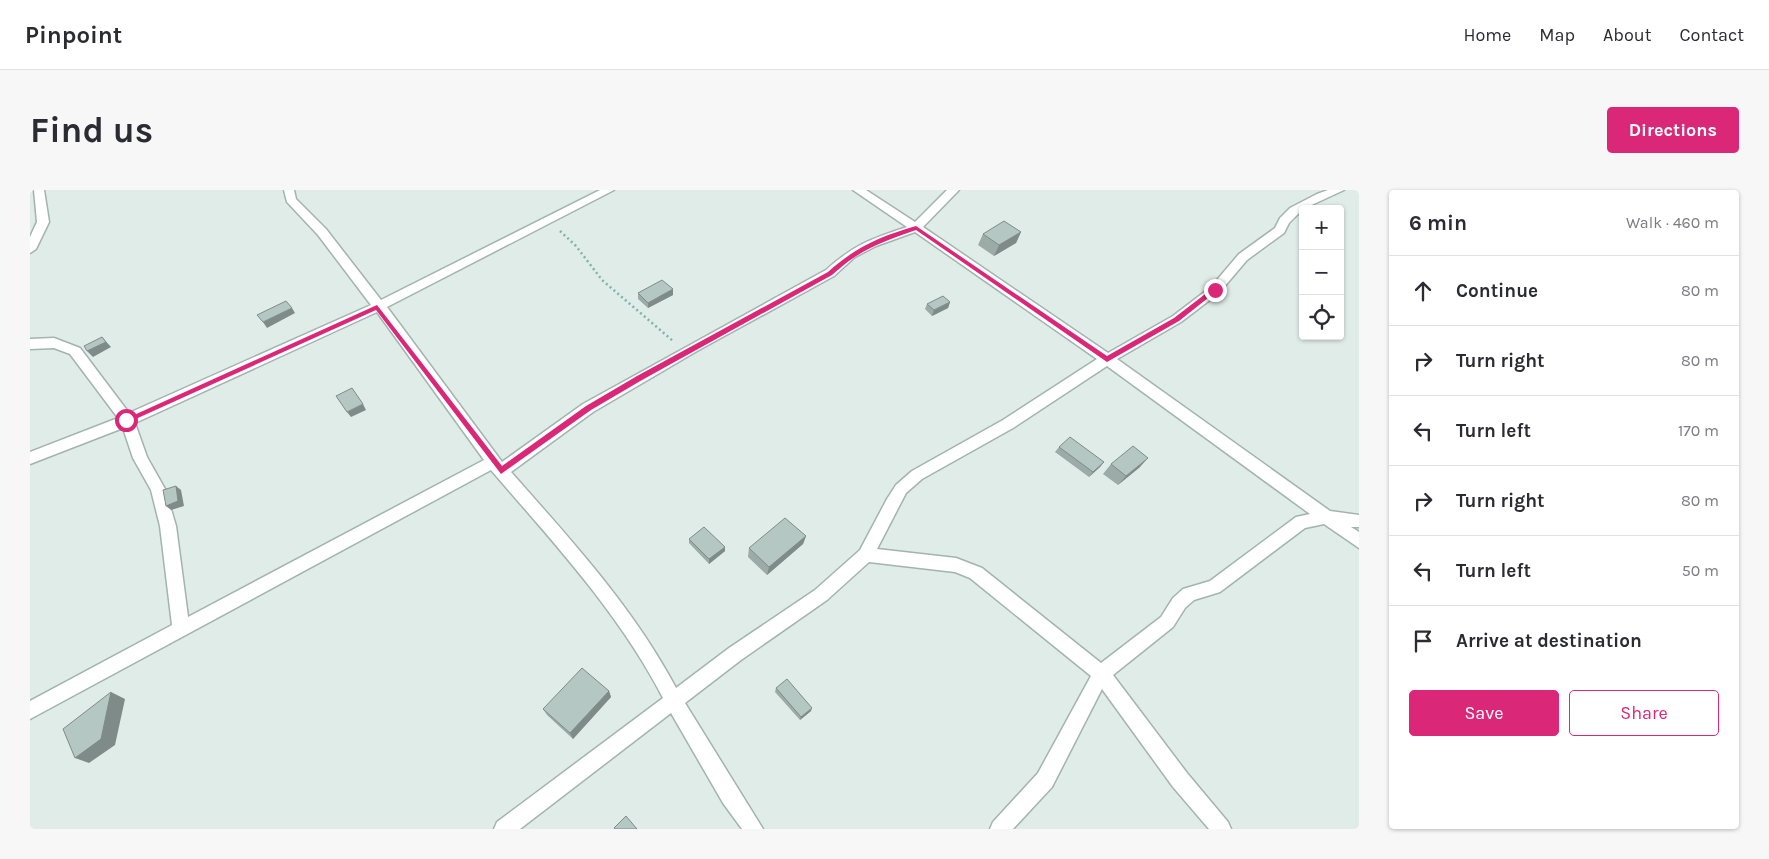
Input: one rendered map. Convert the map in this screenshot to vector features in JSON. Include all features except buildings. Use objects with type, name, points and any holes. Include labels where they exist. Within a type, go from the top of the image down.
[{"type":"street","points":[[30,249],[43,222],[39,190]]},
{"type":"street","points":[[289,190],[291,200],[322,232],[351,268],[377,307],[497,467],[590,573],[651,658],[674,702],[730,796],[753,829]]},
{"type":"street","points":[[30,458],[126,420],[377,307],[609,190]]},
{"type":"street","points":[[858,190],[1203,425],[1359,541]]},
{"type":"street","points":[[30,710],[180,629],[497,467],[588,408],[686,352],[830,274],[852,254],[872,243],[916,228],[942,199],[954,190]]},
{"type":"street","points":[[504,829],[735,654],[821,595],[866,555],[892,503],[901,489],[917,475],[1008,424],[1107,359],[1177,320],[1215,290],[1243,257],[1280,230],[1284,221],[1294,211],[1321,196],[1339,190]]},
{"type":"street","points":[[30,344],[52,342],[67,345],[75,351],[126,420],[140,458],[158,489],[168,526],[180,629]]},
{"type":"street","points":[[1000,829],[1044,780],[1101,674],[1167,622],[1179,603],[1189,594],[1214,587],[1301,522],[1326,517],[1359,521]]},
{"type":"street","points":[[866,555],[956,565],[967,568],[989,583],[1101,674],[1180,780],[1221,829]]},
{"type":"path","points":[[548,220],[576,246],[602,280],[686,352]]},
{"type":"route","points":[[126,420],[377,307],[501,471],[588,408],[639,378],[756,312],[830,274],[852,254],[872,243],[887,236],[916,228],[1107,359],[1177,320],[1215,290]]}]
